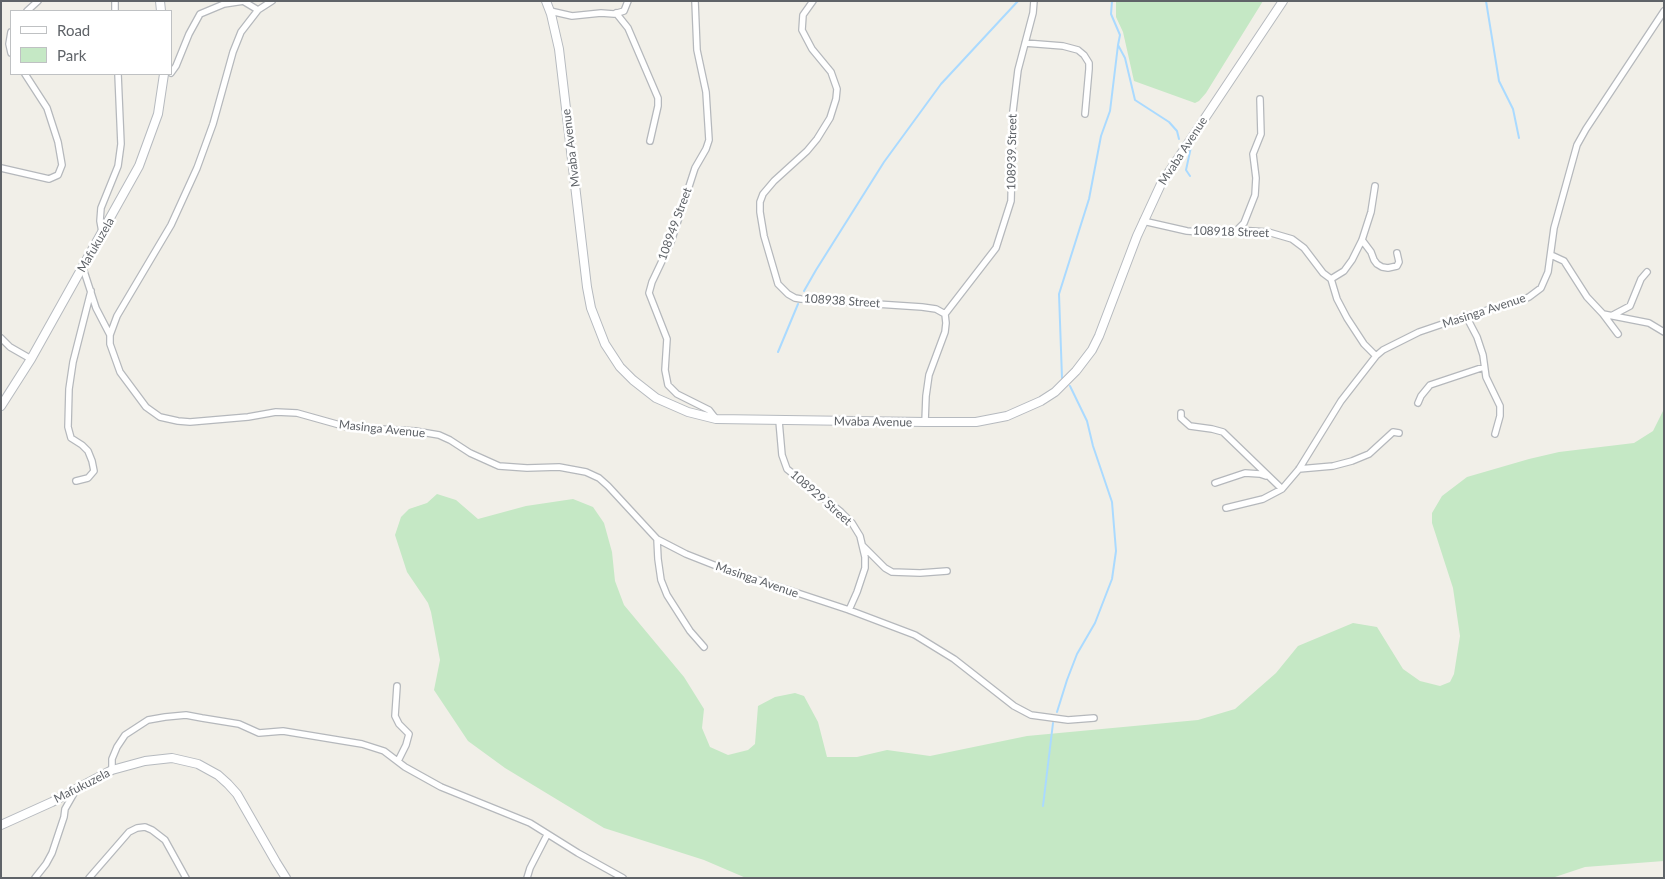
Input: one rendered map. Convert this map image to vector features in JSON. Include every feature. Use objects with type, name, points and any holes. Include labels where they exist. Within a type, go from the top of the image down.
[{"type":"street","points":[[28,10],[38,1]]},
{"type":"street","points":[[172,70],[176,66],[189,34],[200,14],[224,4],[243,1],[258,10]]},
{"type":"street","points":[[110,335],[118,316],[171,226],[190,185],[210,131],[233,52],[241,32],[258,10],[272,1]]},
{"type":"street","name":"Mvaba Avenue","points":[[546,1],[557,34],[561,60],[592,308],[605,344],[620,367],[645,390],[674,407],[716,418],[779,421],[925,422],[976,422],[1007,416],[1041,401],[1067,381],[1086,359],[1099,336],[1143,221],[1170,168],[1283,1]]},
{"type":"street","points":[[550,12],[572,16],[616,13],[624,11],[628,1]]},
{"type":"street","name":"108949 Street","points":[[695,1],[697,50],[706,92],[708,140],[706,149],[695,168],[671,242],[652,282],[649,293],[667,339],[665,370],[668,385],[677,394],[709,410],[716,418]]},
{"type":"street","name":"108938 Street","points":[[813,1],[803,15],[802,30],[812,48],[831,72],[837,90],[836,99],[830,118],[818,139],[771,184],[763,194],[760,202],[764,236],[778,284],[788,294],[801,299],[922,307],[936,309],[945,314]]},
{"type":"street","name":"108939 Street","points":[[945,314],[990,257],[1000,238],[1012,195],[1012,111],[1018,70],[1033,13],[1034,1]]},
{"type":"street","name":"Masinga Avenue","points":[[1226,508],[1263,499],[1282,489],[1299,469],[1341,401],[1376,356],[1393,344],[1414,334],[1466,316],[1520,301],[1535,293],[1545,281],[1551,255],[1554,228],[1577,145],[1664,11]]},
{"type":"street","points":[[616,13],[628,28],[658,98],[650,140]]},
{"type":"street","points":[[1025,43],[1063,46],[1078,50],[1084,54],[1090,69],[1085,114]]},
{"type":"street","points":[[1,168],[49,179],[58,175],[62,165],[58,142],[49,114],[39,94],[25,75]]},
{"type":"street","points":[[102,234],[100,213],[118,166],[121,144],[118,75]]},
{"type":"street","name":"Mafukuzela","points":[[1,406],[31,359],[130,185],[148,145],[158,114],[167,75]]},
{"type":"street","points":[[1238,230],[1244,222],[1255,195],[1256,178],[1253,154],[1261,134],[1260,99]]},
{"type":"street","points":[[1331,279],[1344,271],[1362,240],[1371,212],[1376,186]]},
{"type":"street","name":"108918 Street","points":[[1143,221],[1187,231],[1238,230],[1268,232],[1292,239],[1304,248],[1323,273],[1331,279],[1337,299],[1347,318],[1364,344],[1376,356]]},
{"type":"street","points":[[1362,240],[1371,252],[1374,260],[1382,267],[1397,266],[1399,262],[1397,253]]},
{"type":"street","points":[[1551,255],[1564,261],[1587,297],[1618,334]]},
{"type":"street","name":"Masinga Avenue","points":[[83,268],[96,308],[110,335],[114,357],[126,382],[146,407],[160,417],[190,422],[248,417],[276,412],[297,413],[347,428],[428,432],[450,440],[470,453],[499,466],[527,468],[559,467],[586,472],[599,478],[657,539],[686,554],[719,567],[849,610],[915,635],[954,659],[1014,706],[1031,715],[1049,719],[1068,720],[1094,718]]},
{"type":"street","points":[[1613,315],[1630,306],[1641,279],[1647,272]]},
{"type":"street","points":[[76,481],[88,478],[94,471],[90,455],[82,445],[71,438],[68,426],[69,389],[73,362],[91,291]]},
{"type":"street","points":[[925,422],[929,375],[945,332],[945,314]]},
{"type":"street","points":[[1602,314],[1649,324],[1664,332]]},
{"type":"street","points":[[1466,316],[1483,355],[1486,377],[1500,406],[1500,416],[1495,434]]},
{"type":"street","points":[[1,338],[10,347],[31,359]]},
{"type":"street","points":[[1418,403],[1430,385],[1484,367]]},
{"type":"street","points":[[1181,413],[1181,418],[1190,426],[1223,432],[1282,489]]},
{"type":"street","name":"108929 Street","points":[[779,421],[782,455],[787,469],[852,523],[860,536],[865,557],[862,578],[849,610]]},
{"type":"street","points":[[1299,469],[1333,466],[1352,461],[1369,454],[1393,432],[1399,433]]},
{"type":"street","points":[[1215,483],[1245,473],[1260,474],[1270,478]]},
{"type":"street","points":[[657,539],[660,573],[667,595],[690,631],[704,647]]},
{"type":"street","name":"108929 Street","points":[[863,546],[885,568],[892,572],[948,571]]},
{"type":"street","points":[[397,686],[396,716],[399,724],[409,734],[398,761]]},
{"type":"street","points":[[112,770],[112,759],[117,747],[125,735],[134,727],[148,720],[186,716],[239,724],[258,733],[283,731],[362,744],[384,751],[441,788],[530,823],[547,835],[623,878]]},
{"type":"street","name":"Mafukuzela","points":[[1,824],[52,802],[112,770],[145,761],[172,758],[198,764],[218,775],[237,794],[286,878]]},
{"type":"street","points":[[34,878],[46,864],[52,853],[65,810],[77,788]]},
{"type":"street","points":[[89,878],[130,832],[137,828],[145,827],[165,840],[186,878]]},
{"type":"street","points":[[527,878],[547,835]]},
{"type":"green space","points":[[1116,1],[1263,1],[1206,93],[1195,103],[1134,81],[1123,32],[1116,17]]},
{"type":"green space","points":[[1664,409],[1664,861],[1585,867],[1552,878],[746,878],[704,860],[604,828],[505,768],[468,741],[434,690],[440,660],[431,612],[428,603],[407,572],[395,535],[401,517],[409,509],[427,503],[437,494],[456,500],[478,519],[526,506],[573,499],[593,507],[604,523],[612,552],[615,581],[624,605],[684,677],[704,709],[702,728],[710,747],[728,755],[748,750],[755,744],[758,706],[775,697],[795,693],[804,696],[818,722],[827,757],[857,757],[887,750],[930,756],[1027,736],[1198,720],[1235,709],[1276,673],[1298,646],[1353,623],[1377,627],[1403,669],[1420,681],[1440,686],[1450,682],[1454,674],[1460,636],[1453,588],[1432,523],[1432,513],[1442,496],[1467,477],[1529,459],[1559,452],[1634,443],[1653,431]]},
{"type":"waterway","points":[[804,291],[884,162],[941,84],[1018,1]]},
{"type":"waterway","points":[[1112,1],[1111,14],[1120,35],[1118,45],[1125,58],[1135,100],[1169,122],[1177,131],[1179,139]]},
{"type":"waterway","points":[[1486,1],[1499,81],[1513,109],[1519,138]]},
{"type":"waterway","points":[[1062,378],[1059,294],[1089,199],[1101,136],[1110,111],[1118,45]]},
{"type":"waterway","points":[[1190,176],[1186,170],[1191,147]]},
{"type":"waterway","points":[[778,352],[798,304]]},
{"type":"waterway","points":[[1057,712],[1077,654],[1095,623],[1112,579],[1116,551],[1112,502],[1093,446],[1087,421],[1070,386]]},
{"type":"waterway","points":[[1043,806],[1053,723]]}]
